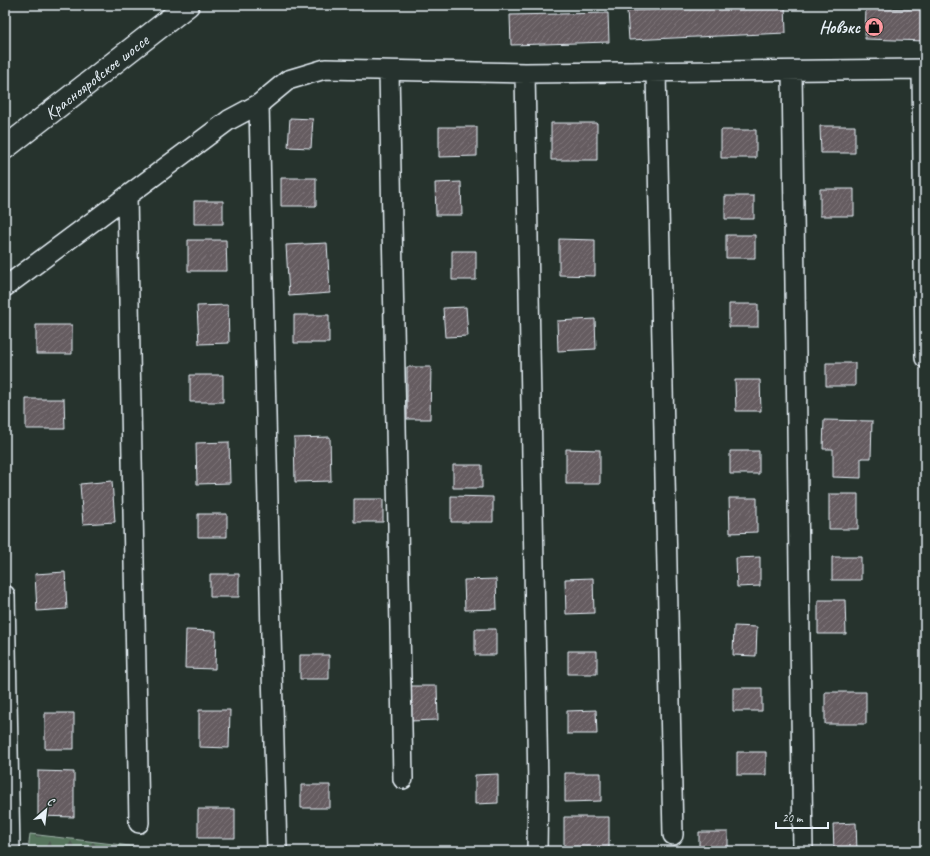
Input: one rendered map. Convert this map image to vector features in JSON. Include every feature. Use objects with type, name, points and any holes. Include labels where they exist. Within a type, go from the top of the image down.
[{"type":"street","name":"Краснояровское шоссе","points":[[5,148],[188,5]]},
{"type":"street","points":[[5,288],[229,120],[260,104],[288,80],[325,69],[524,73],[656,73],[924,69],[925,358]]},
{"type":"street","points":[[389,71],[403,779]]},
{"type":"street","points":[[792,72],[803,851]]},
{"type":"street","points":[[524,73],[538,785],[537,851]]},
{"type":"street","points":[[656,73],[673,835]]},
{"type":"street","points":[[260,104],[270,627],[277,851]]},
{"type":"street","points":[[127,196],[139,822]]},
{"type":"street","points":[[5,596],[10,851]]},
{"type":"green space","points":[[30,834],[130,846],[191,851],[28,851]]},
{"type":"building","points":[[747,5],[785,5],[786,33],[629,40],[627,11]]},
{"type":"building","points":[[866,8],[925,9],[925,41],[865,39]]},
{"type":"building","points":[[608,13],[609,42],[511,45],[510,15]]},
{"type":"building","points":[[290,118],[313,119],[311,148],[288,147]]},
{"type":"building","points":[[551,123],[597,123],[597,160],[551,160]]},
{"type":"building","points":[[820,126],[855,126],[855,153],[821,153]]},
{"type":"building","points":[[439,127],[477,127],[477,156],[439,157]]},
{"type":"building","points":[[721,130],[756,130],[756,158],[721,158]]},
{"type":"building","points":[[281,178],[316,178],[316,206],[281,206]]},
{"type":"building","points":[[461,182],[462,215],[436,215],[435,183]]},
{"type":"building","points":[[820,189],[854,189],[854,216],[820,216]]},
{"type":"building","points":[[725,196],[754,196],[754,219],[725,219]]},
{"type":"building","points":[[194,201],[223,201],[223,224],[194,224]]},
{"type":"building","points":[[726,235],[755,235],[755,258],[726,258]]},
{"type":"building","points":[[559,239],[595,240],[595,276],[559,275]]},
{"type":"building","points":[[188,240],[226,240],[227,271],[188,271]]},
{"type":"building","points":[[327,243],[330,293],[289,296],[286,245]]},
{"type":"building","points":[[452,251],[476,251],[476,280],[452,280]]},
{"type":"building","points":[[729,304],[758,304],[758,327],[729,327]]},
{"type":"building","points":[[228,305],[229,343],[199,344],[197,306]]},
{"type":"building","points":[[466,307],[468,336],[445,337],[443,308]]},
{"type":"building","points":[[294,315],[329,315],[329,343],[294,343]]},
{"type":"building","points":[[595,319],[596,349],[558,351],[557,321]]},
{"type":"building","points":[[36,325],[72,325],[72,354],[36,354]]},
{"type":"building","points":[[826,363],[855,363],[855,386],[826,386]]},
{"type":"building","points":[[407,367],[431,367],[430,419],[407,419]]},
{"type":"building","points":[[190,375],[223,375],[223,402],[190,402]]},
{"type":"building","points":[[735,380],[760,380],[761,411],[736,411]]},
{"type":"building","points":[[26,399],[64,399],[65,429],[26,429]]},
{"type":"building","points":[[824,420],[872,421],[871,458],[861,458],[861,478],[833,477],[833,449],[823,449]]},
{"type":"building","points":[[330,437],[331,481],[295,482],[294,438]]},
{"type":"building","points":[[229,442],[230,483],[197,484],[196,443]]},
{"type":"building","points":[[566,449],[600,450],[600,484],[566,484]]},
{"type":"building","points":[[730,451],[759,451],[759,474],[730,474]]},
{"type":"building","points":[[453,465],[482,465],[482,488],[453,488]]},
{"type":"building","points":[[112,481],[115,522],[83,524],[80,484]]},
{"type":"building","points":[[829,494],[858,494],[858,529],[829,529]]},
{"type":"building","points":[[451,496],[493,497],[493,522],[451,522]]},
{"type":"building","points":[[729,498],[757,498],[757,532],[730,533]]},
{"type":"building","points":[[354,499],[383,499],[383,522],[354,522]]},
{"type":"building","points":[[198,514],[227,514],[227,537],[198,537]]},
{"type":"building","points":[[760,557],[760,586],[737,587],[736,558]]},
{"type":"building","points":[[832,557],[861,557],[861,580],[832,580]]},
{"type":"building","points":[[65,572],[67,609],[37,611],[35,574]]},
{"type":"building","points":[[210,574],[239,574],[239,597],[210,597]]},
{"type":"building","points":[[593,578],[594,613],[566,614],[565,579]]},
{"type":"building","points":[[496,579],[497,609],[465,610],[464,580]]},
{"type":"building","points":[[818,600],[845,600],[846,634],[818,634]]},
{"type":"building","points":[[734,626],[757,627],[756,656],[733,655]]},
{"type":"building","points":[[475,629],[496,629],[496,655],[475,655]]},
{"type":"building","points":[[186,630],[216,631],[215,669],[185,668]]},
{"type":"building","points":[[568,651],[597,651],[597,674],[568,674]]},
{"type":"building","points":[[300,655],[329,655],[329,679],[300,679]]},
{"type":"building","points":[[409,686],[437,686],[438,720],[410,721]]},
{"type":"building","points":[[733,688],[762,688],[762,711],[733,711]]},
{"type":"building","points":[[825,692],[866,692],[866,724],[825,724]]},
{"type":"building","points":[[199,710],[230,710],[229,748],[199,747]]},
{"type":"building","points":[[596,710],[597,734],[567,734],[567,711]]},
{"type":"building","points":[[45,713],[74,713],[74,749],[45,749]]},
{"type":"building","points":[[737,752],[766,752],[766,775],[737,775]]},
{"type":"building","points":[[38,771],[74,772],[74,817],[38,816]]},
{"type":"building","points":[[565,773],[601,773],[601,801],[565,802]]},
{"type":"building","points":[[498,774],[498,803],[475,804],[475,775]]},
{"type":"building","points":[[301,785],[330,785],[330,808],[301,808]]},
{"type":"building","points":[[198,809],[235,809],[235,838],[198,838]]},
{"type":"building","points":[[564,817],[609,817],[609,851],[564,851]]},
{"type":"building","points":[[856,823],[857,851],[834,851],[833,824]]},
{"type":"building","points":[[699,832],[728,832],[728,851],[699,851]]},
{"type":"place","name":"Новэкс","points":[[874,27]]}]
